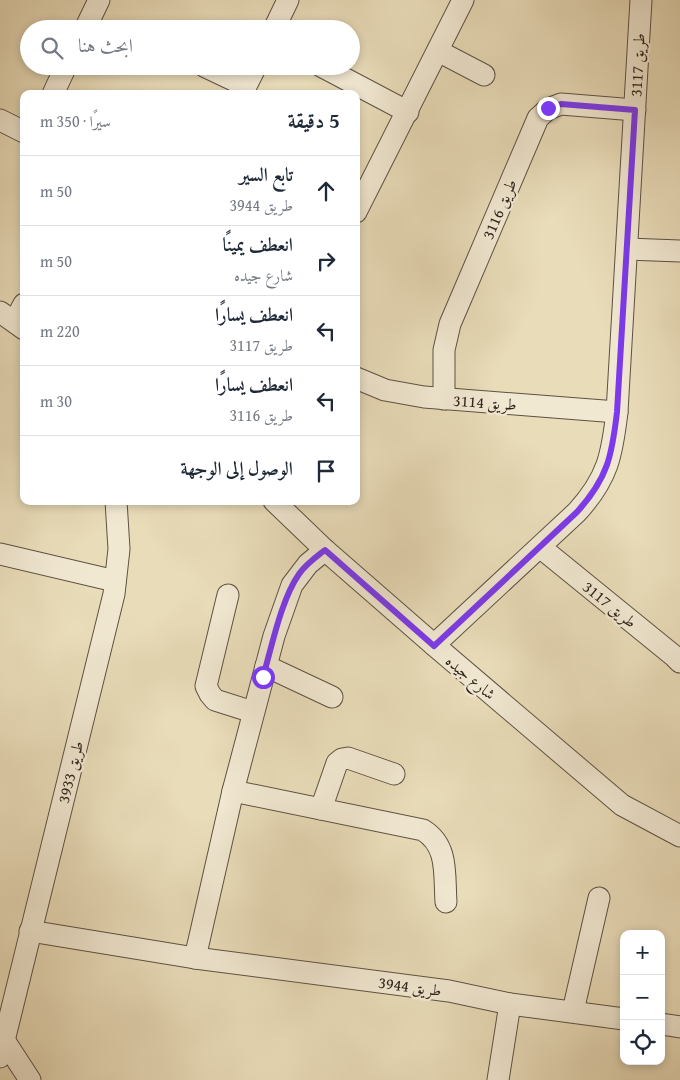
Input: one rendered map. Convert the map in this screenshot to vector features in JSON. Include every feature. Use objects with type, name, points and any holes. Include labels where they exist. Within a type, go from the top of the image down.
[{"type":"street","points":[[89,20],[99,0]]},
{"type":"street","points":[[278,20],[288,0]]},
{"type":"street","points":[[360,204],[463,0]]},
{"type":"street","name":"طريق 3117","points":[[434,646],[577,512],[590,498],[608,466],[613,448],[617,412],[641,0]]},
{"type":"street","points":[[438,51],[484,75]]},
{"type":"street","points":[[55,90],[62,75]]},
{"type":"street","points":[[219,75],[244,90],[252,75]]},
{"type":"street","points":[[338,75],[408,112]]},
{"type":"street","name":"طريق 3116","points":[[444,398],[444,350],[450,324],[538,118],[548,108],[561,104],[635,110]]},
{"type":"street","points":[[0,120],[20,130]]},
{"type":"street","points":[[627,249],[680,251]]},
{"type":"street","name":"طريق 3114","points":[[360,380],[385,390],[418,396],[617,412]]},
{"type":"street","name":"طريق 3933","points":[[30,1080],[1,1047],[114,594],[119,549],[116,505]]},
{"type":"street","name":"شارع جيده","points":[[278,505],[325,550],[434,646],[622,805],[680,836]]},
{"type":"street","name":"طريق 3117","points":[[540,547],[680,662]]},
{"type":"street","points":[[195,958],[233,792],[274,636],[292,585],[308,564],[325,550]]},
{"type":"street","points":[[0,554],[115,581]]},
{"type":"street","points":[[228,595],[206,686],[215,700],[253,712]]},
{"type":"street","points":[[266,666],[332,697]]},
{"type":"street","points":[[321,809],[337,763],[342,759],[348,758],[394,774]]},
{"type":"street","points":[[233,792],[415,828],[430,834],[440,846],[443,854],[446,902]]},
{"type":"street","points":[[573,1011],[599,898]]},
{"type":"street","name":"طريق 3944","points":[[30,931],[195,958],[449,991],[510,1004],[620,1018]]},
{"type":"street","points":[[498,1080],[510,1004]]},
{"type":"street","points":[[665,1025],[680,1027]]},
{"type":"route","points":[[263,677],[274,636],[292,585],[308,564],[325,550],[434,646],[577,512],[590,498],[600,482],[608,466],[613,448],[617,412],[635,110],[561,104],[548,108]]}]
